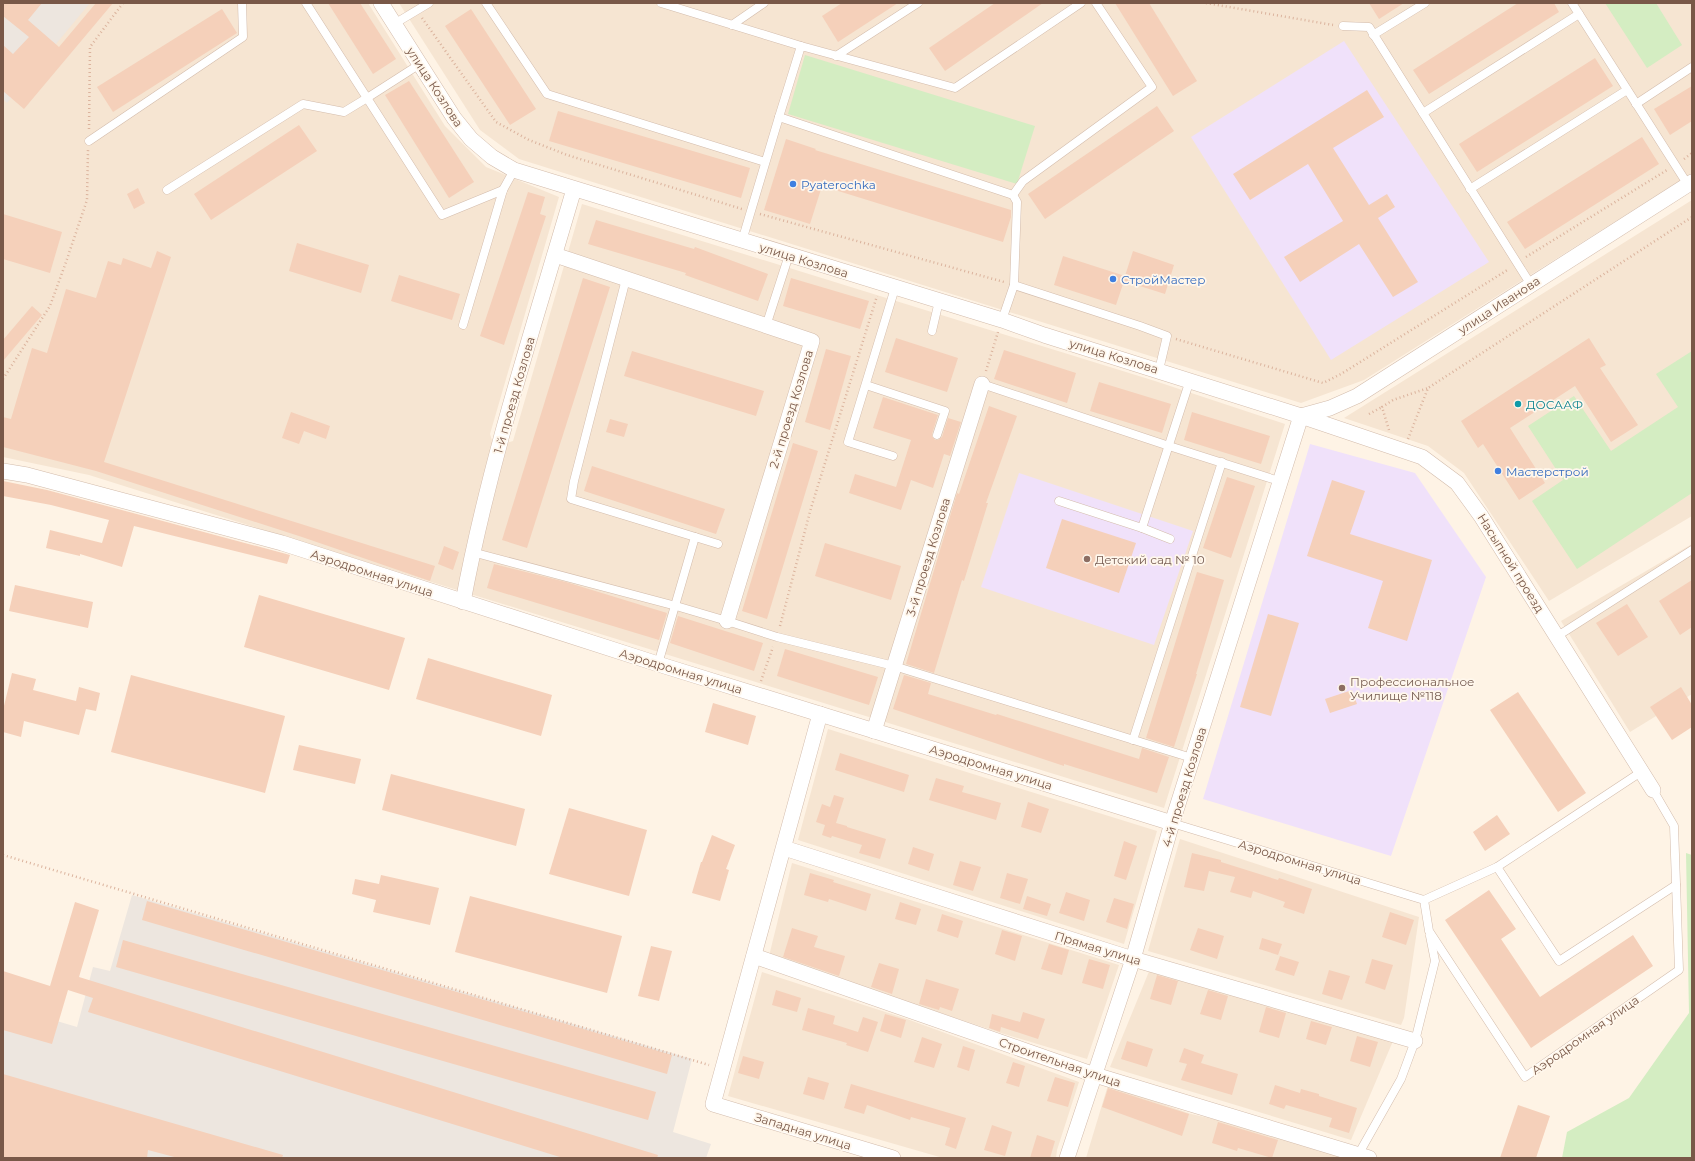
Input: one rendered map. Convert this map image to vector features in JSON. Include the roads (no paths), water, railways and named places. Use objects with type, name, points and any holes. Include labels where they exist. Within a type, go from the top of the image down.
[{"type":"street","name":"улица Козлова","points":[[381,3],[454,118],[471,139],[492,157],[514,170],[1002,320],[1044,335],[1301,416]]},
{"type":"street","name":"улица Иванова","points":[[1301,416],[1330,408],[1357,396],[1690,183]]},
{"type":"street","name":"1-й проезд Козлова","points":[[463,602],[472,552],[501,438],[574,189]]},
{"type":"street","name":"2-й проезд Козлова","points":[[555,255],[812,341],[727,621]]},
{"type":"street","name":"3-й проезд Козлова","points":[[874,731],[982,384]]},
{"type":"street","name":"Насыпной проезд","points":[[1301,416],[1422,457],[1457,483],[1482,516],[1556,637],[1653,790]]},
{"type":"street","name":"4-й проезд Козлова","points":[[1067,1158],[1133,959],[1192,758],[1301,416]]},
{"type":"street","name":"Аэродромная улица","points":[[3,472],[35,478],[282,544],[658,664],[1172,823]]},
{"type":"street","points":[[754,956],[820,714]]},
{"type":"street","name":"Прямая улица","points":[[784,848],[1133,959],[1414,1041]]},
{"type":"street","name":"Западная улица","points":[[754,956],[713,1104],[893,1158]]},
{"type":"street","name":"Строительная улица","points":[[754,956],[1095,1075],[1364,1156]]},
{"type":"lane","points":[[89,141],[243,37],[242,3]]},
{"type":"lane","points":[[306,3],[442,215],[503,190]]},
{"type":"lane","points":[[394,24],[429,3]]},
{"type":"lane","points":[[486,3],[547,94],[765,162]]},
{"type":"lane","points":[[661,3],[801,46],[955,88],[1081,3]]},
{"type":"lane","points":[[732,25],[764,3]]},
{"type":"lane","points":[[836,56],[918,3]]},
{"type":"lane","points":[[1013,196],[1023,180],[1152,87],[1096,3]]},
{"type":"lane","points":[[1373,35],[1425,3]]},
{"type":"lane","points":[[1572,3],[1674,166],[1690,183]]},
{"type":"lane","points":[[1423,113],[1579,14]]},
{"type":"lane","points":[[1343,26],[1369,27],[1531,285]]},
{"type":"lane","points":[[742,241],[801,46]]},
{"type":"lane","points":[[167,190],[303,104],[344,112],[420,64]]},
{"type":"lane","points":[[1636,104],[1692,67]]},
{"type":"lane","points":[[1470,189],[1627,90]]},
{"type":"lane","points":[[779,117],[1013,196],[1017,202],[1014,285],[1002,320]]},
{"type":"lane","points":[[463,325],[503,190],[514,170]]},
{"type":"lane","points":[[766,326],[789,255]]},
{"type":"lane","points":[[626,279],[574,481],[571,499],[718,544]]},
{"type":"lane","points":[[1014,285],[1167,336],[1159,370]]},
{"type":"lane","points":[[893,456],[848,442],[895,288]]},
{"type":"lane","points":[[932,331],[939,301]]},
{"type":"lane","points":[[1142,528],[1190,380]]},
{"type":"lane","points":[[982,384],[1280,481]]},
{"type":"lane","points":[[866,385],[945,411],[937,436]]},
{"type":"lane","points":[[1133,740],[1222,462]]},
{"type":"lane","points":[[1059,501],[1142,528],[1170,539]]},
{"type":"lane","points":[[658,664],[695,537]]},
{"type":"lane","points":[[1556,637],[1692,550]]},
{"type":"lane","points":[[472,552],[676,606],[777,637],[894,666],[1192,758]]},
{"type":"lane","points":[[1424,900],[1497,867],[1641,772]]},
{"type":"lane","name":"Аэродромная улица","points":[[1172,823],[1424,900],[1429,931],[1525,1077],[1679,970],[1674,826],[1653,790]]},
{"type":"lane","points":[[1497,867],[1559,961],[1676,885]]},
{"type":"lane","points":[[1364,1156],[1401,1079],[1414,1041],[1435,960],[1429,931]]},
{"type":"place","name":"Pyaterochka","points":[[793,184]]},
{"type":"place","name":"СтройМастер","points":[[1113,279]]},
{"type":"place","name":"ДОСААФ","points":[[1518,404]]},
{"type":"place","name":"Мастерстрой","points":[[1498,471]]},
{"type":"place","name":"Детский сад № 10","points":[[1087,559]]},
{"type":"place","name":"Профессиональное Училище №118","points":[[1342,688]]}]
